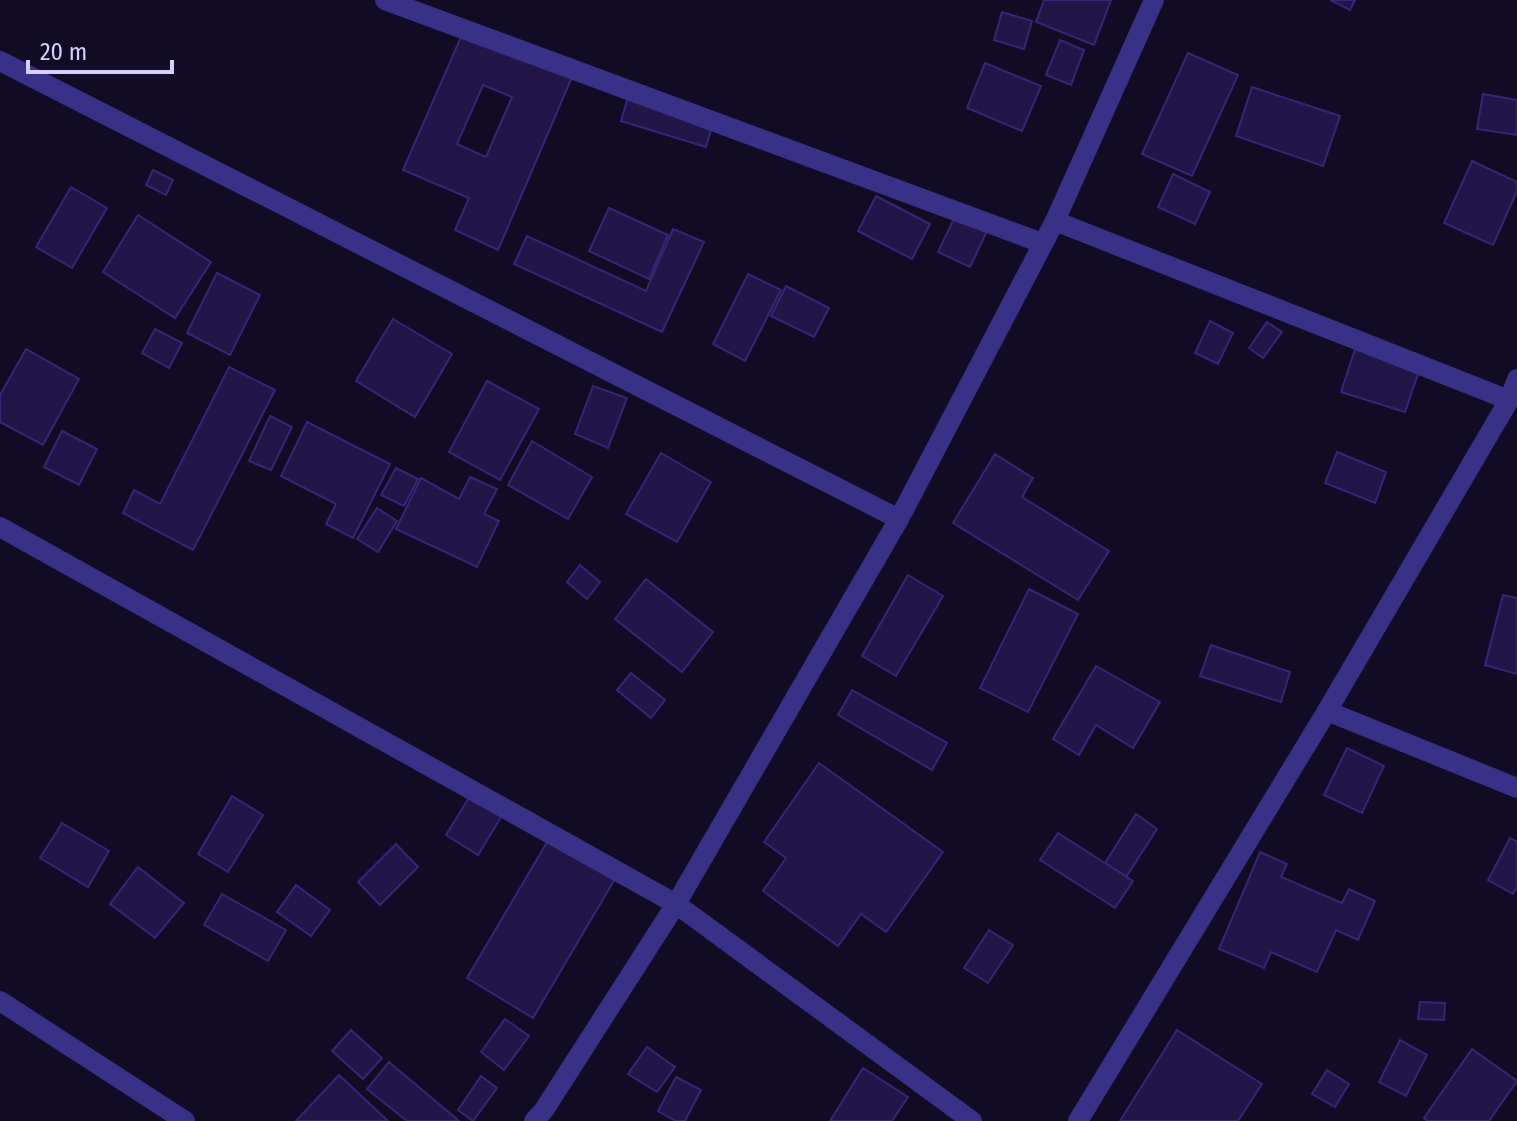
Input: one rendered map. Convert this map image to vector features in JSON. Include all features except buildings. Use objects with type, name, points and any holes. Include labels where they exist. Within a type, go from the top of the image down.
[{"type":"street","points":[[385,0],[1042,243]]},
{"type":"street","points":[[534,1121],[676,904],[899,519],[1055,221],[1154,0]]},
{"type":"street","points":[[0,61],[899,519]]},
{"type":"street","points":[[1055,221],[1515,387],[1327,711],[1078,1121]]},
{"type":"street","points":[[0,527],[676,904],[972,1121]]},
{"type":"street","points":[[1327,711],[1517,788]]},
{"type":"street","points":[[0,1001],[185,1121]]}]
